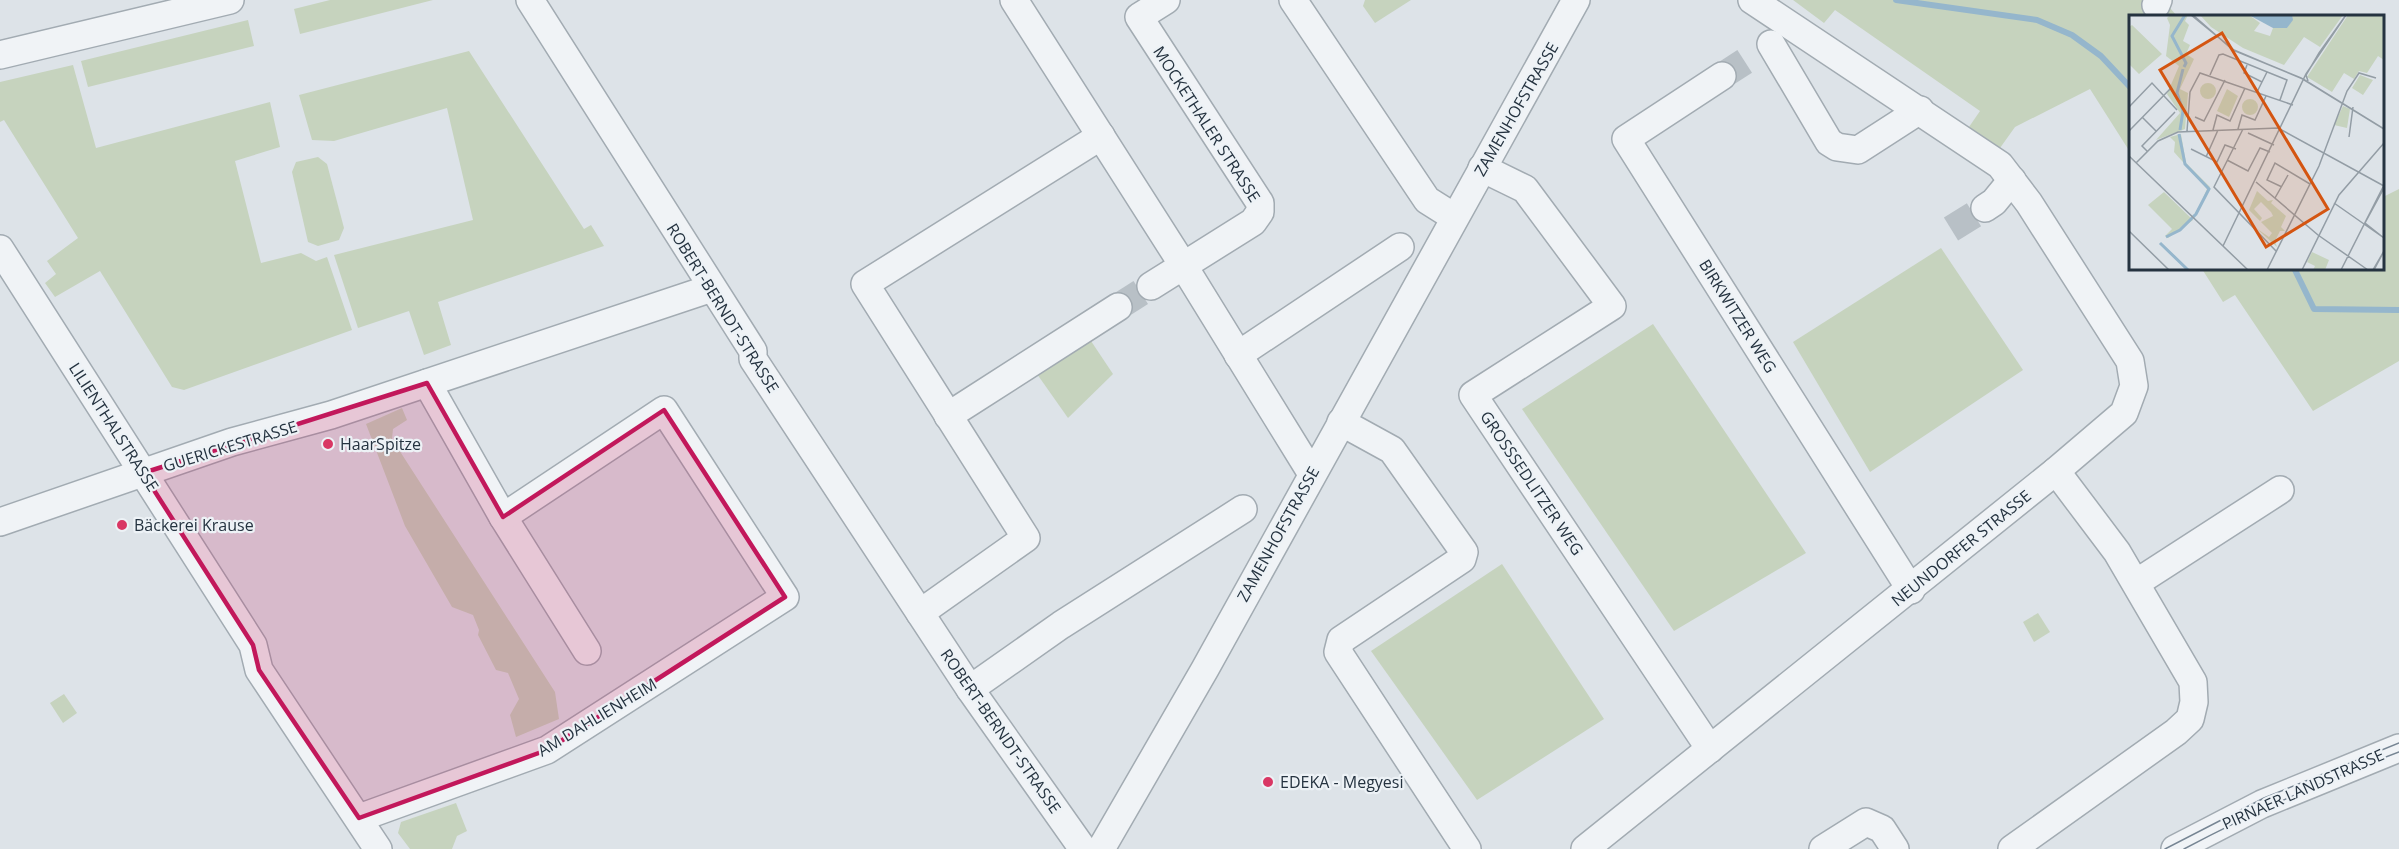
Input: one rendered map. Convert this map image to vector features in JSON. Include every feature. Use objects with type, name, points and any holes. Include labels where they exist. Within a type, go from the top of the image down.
[{"type":"street","points":[[0,55],[230,0]]},
{"type":"street","name":"ROBERT-BERNDT-STRASSE","points":[[530,0],[753,351],[753,359],[970,688],[1083,849]]},
{"type":"street","points":[[1014,0],[1183,265],[1312,474]]},
{"type":"street","name":"MOCKETHALER STRASSE","points":[[1151,286],[1253,222],[1260,212],[1260,203],[1138,18],[1166,0]]},
{"type":"street","points":[[1293,0],[1427,200],[1454,217]]},
{"type":"street","name":"ZAMENHOFSTRASSE","points":[[1101,849],[1199,678],[1576,0]]},
{"type":"street","name":"NEUNDORFER STRASSE","points":[[1752,0],[1770,41],[1829,142],[1837,147],[1858,150],[1920,110]]},
{"type":"street","name":"NEUNDORFER STRASSE","points":[[1599,845],[1710,749],[1911,590],[2124,413],[2134,386],[2130,361],[2000,165],[1920,110],[1770,41]]},
{"type":"street","name":"BIRKWITZER WEG","points":[[1722,76],[1626,139],[1911,590]]},
{"type":"street","points":[[920,613],[1026,538],[864,284],[1101,136]]},
{"type":"street","name":"GROSSSEDLITZER WEG","points":[[1482,168],[1525,189],[1612,306],[1473,395],[1710,749]]},
{"type":"street","points":[[1985,208],[1994,202],[2012,180]]},
{"type":"street","points":[[1238,355],[1400,247]]},
{"type":"street","name":"LILIENTHALSTRASSE","points":[[0,249],[254,645],[259,670],[378,849]]},
{"type":"street","name":"GUERICKESTRASSE","points":[[0,522],[232,442],[331,415],[712,288]]},
{"type":"street","points":[[948,416],[1118,308]]},
{"type":"street","points":[[427,383],[503,517],[587,651]]},
{"type":"street","name":"AM DAHLIENHEIM","points":[[359,819],[547,750],[785,597],[664,410],[503,517]]},
{"type":"street","points":[[1341,422],[1392,450],[1464,552],[1462,559],[1341,640],[1338,652],[1467,849]]},
{"type":"street","points":[[2012,849],[2190,719],[2194,702],[2193,682],[2136,583],[2056,471]]},
{"type":"street","points":[[2136,583],[2280,490]]},
{"type":"street","points":[[970,688],[1061,625],[1243,509]]},
{"type":"street","name":"PIRNAER LANDSTRASSE","points":[[2175,849],[2262,804],[2399,748]]},
{"type":"street","points":[[1823,849],[1866,822],[1882,829],[1895,849]]},
{"type":"highlighted area","points":[[427,383],[503,517],[664,410],[785,597],[547,750],[359,818],[259,670],[253,645],[143,473]]},
{"type":"green space","points":[[330,0],[433,0],[300,34],[294,9]]},
{"type":"green space","points":[[1365,0],[1411,0],[1375,23],[1363,6]]},
{"type":"green space","points":[[1793,0],[2163,0],[2176,15],[2129,15],[2129,150],[2090,89],[2015,127],[2000,148],[1969,127],[1980,111],[1835,10],[1824,23]]},
{"type":"green space","points":[[248,20],[254,46],[88,87],[81,61]]},
{"type":"green space","points":[[469,51],[584,229],[591,225],[604,246],[438,302],[451,345],[424,355],[409,311],[358,328],[334,255],[473,220],[447,108],[334,141],[312,140],[299,95]]},
{"type":"green space","points":[[73,65],[96,148],[270,102],[280,147],[235,161],[261,263],[301,253],[316,261],[327,257],[352,330],[184,390],[172,387],[100,271],[55,297],[45,283],[56,274],[47,261],[78,238],[4,120],[0,122],[0,82]]},
{"type":"green space","points":[[318,157],[327,164],[344,228],[339,240],[318,246],[308,242],[292,172],[296,162]]},
{"type":"green space","points":[[2399,189],[2399,361],[2313,411],[2235,295],[2223,302],[2203,270],[2384,270],[2384,196]]},
{"type":"green space","points":[[1941,248],[2023,370],[1870,472],[1793,342]]},
{"type":"green space","points":[[1653,324],[1806,553],[1674,631],[1522,409]]},
{"type":"green space","points":[[1091,341],[1113,374],[1068,418],[1037,374]]},
{"type":"green space","points":[[402,408],[407,420],[393,429],[392,439],[555,692],[559,719],[516,737],[510,715],[519,699],[508,673],[496,670],[478,635],[479,630],[473,615],[452,607],[405,526],[366,424]]},
{"type":"green space","points":[[1502,564],[1604,719],[1477,800],[1371,651]]},
{"type":"green space","points":[[2038,613],[2050,632],[2034,642],[2023,622]]},
{"type":"green space","points":[[64,694],[77,713],[63,723],[50,703]]},
{"type":"green space","points":[[456,803],[467,831],[457,836],[452,849],[410,849],[398,833],[401,822]]},
{"type":"waterway","points":[[1896,0],[2037,20],[2072,35],[2101,56],[2129,86]]},
{"type":"waterway","points":[[2295,270],[2314,309],[2399,310]]},
{"type":"tunnel","points":[[1722,76],[1753,56]]},
{"type":"tunnel","points":[[1951,229],[1985,208]]},
{"type":"tunnel","points":[[1118,307],[1151,286]]},
{"type":"tram line","points":[[2165,849],[2264,798],[2399,743]]},
{"type":"tram line","points":[[2184,849],[2290,797],[2399,752]]},
{"type":"place","name":"HaarSpitze","points":[[328,444]]},
{"type":"place","name":"Bäckerei Krause","points":[[122,525]]},
{"type":"place","name":"EDEKA - Megyesi","points":[[1268,782]]}]
